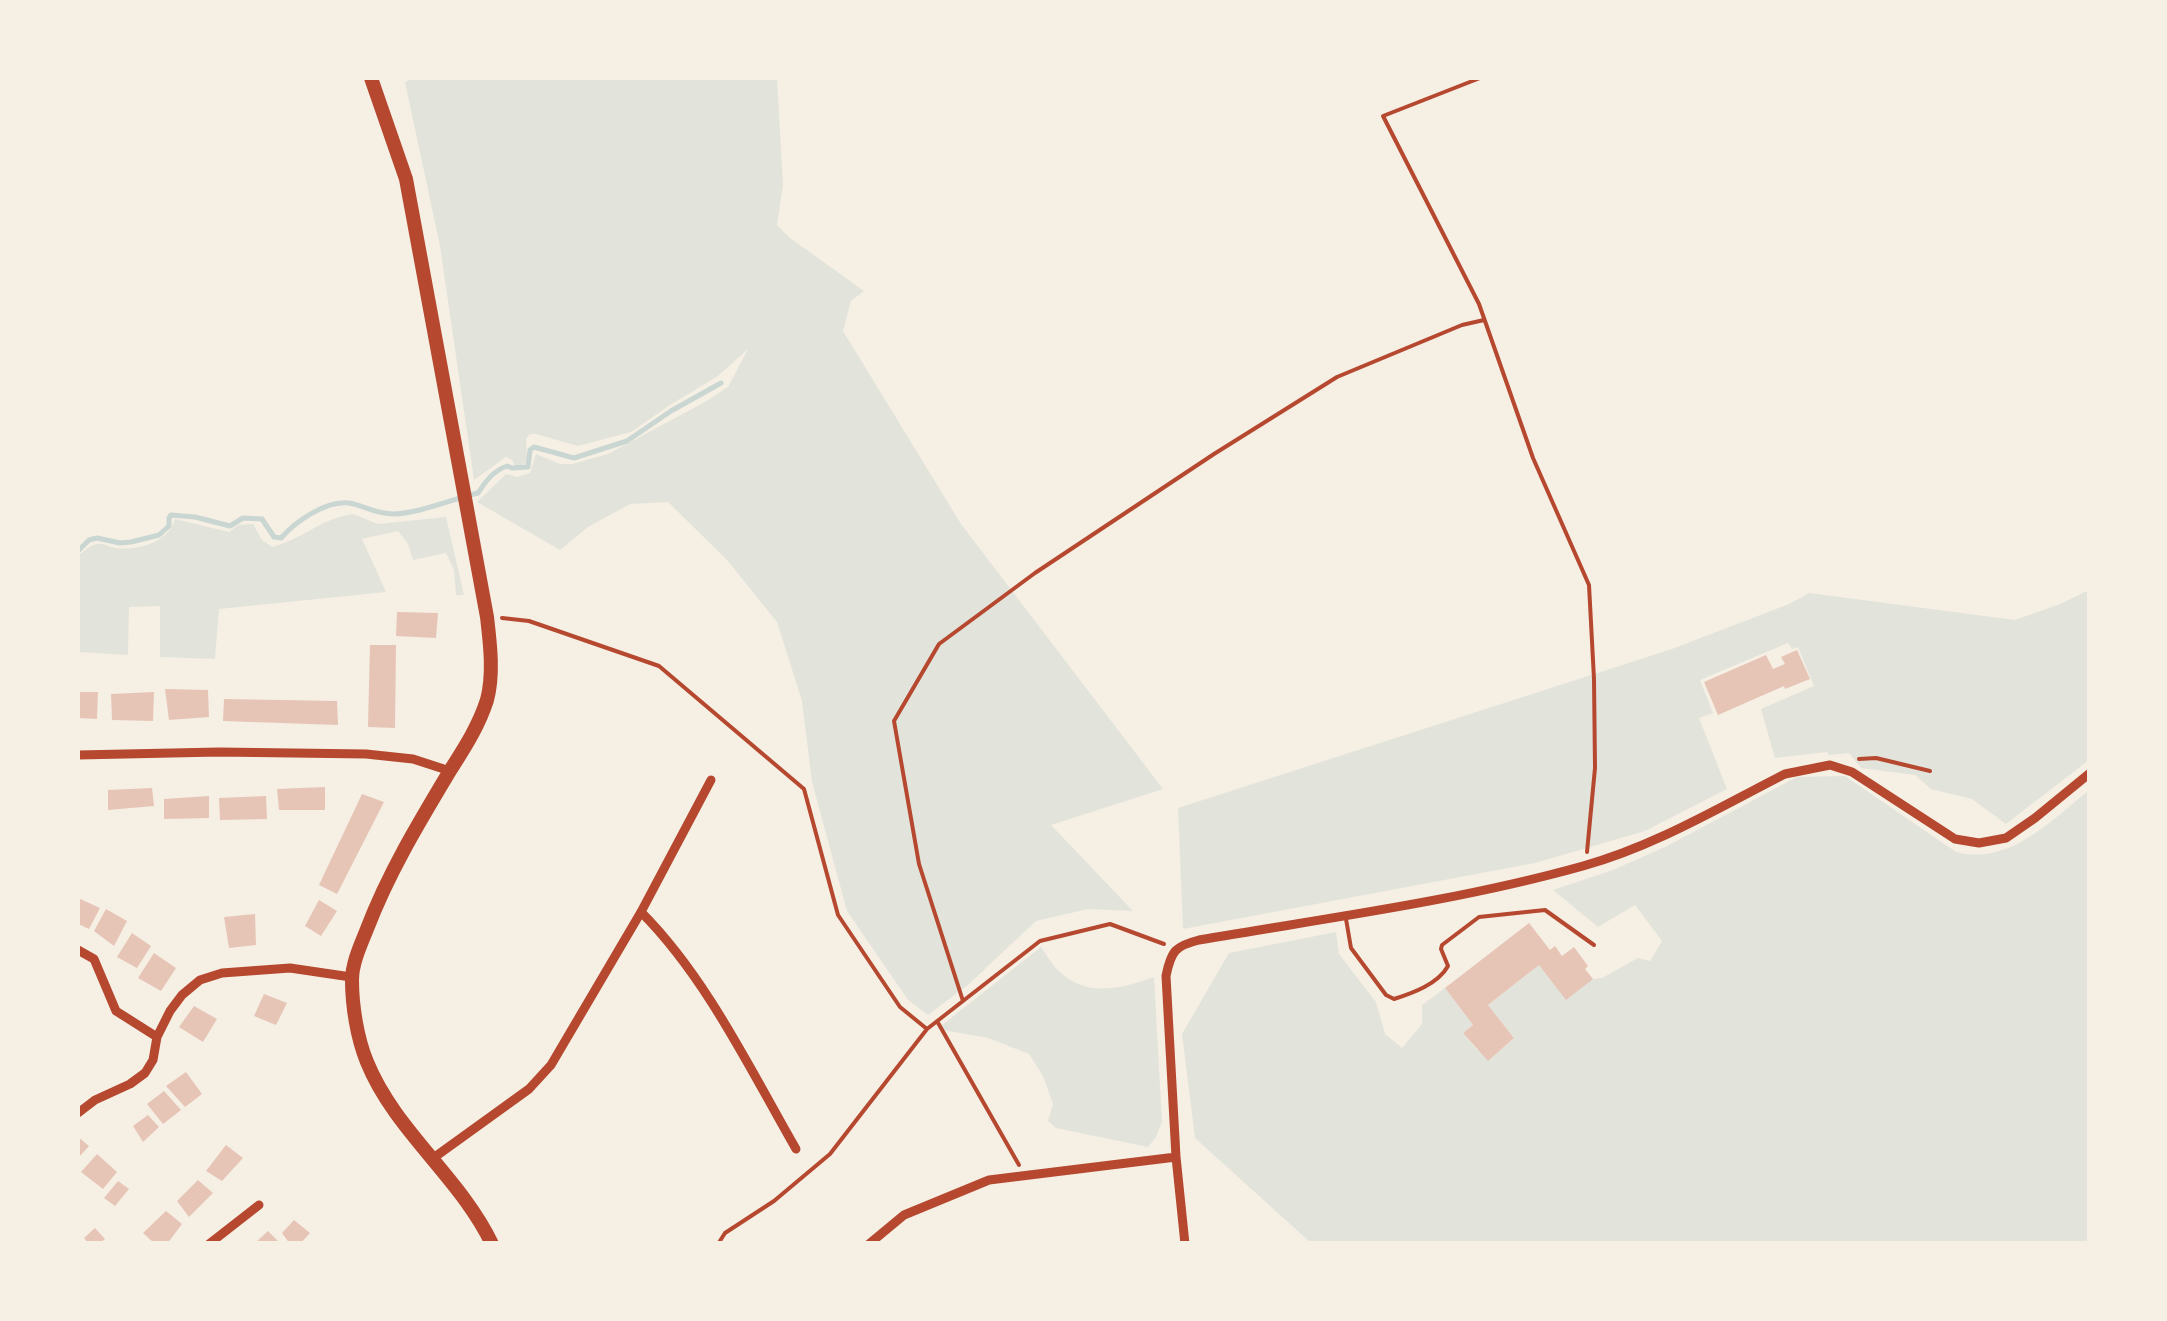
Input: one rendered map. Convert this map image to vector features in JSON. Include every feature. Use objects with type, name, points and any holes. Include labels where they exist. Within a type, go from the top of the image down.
[{"type":"main road","points":[[371,78],[406,179],[488,617],[491,652],[488,697],[474,734],[384,885],[352,977],[366,1062],[408,1129],[460,1195],[492,1244]]},
{"type":"street","points":[[78,755],[366,754],[413,759],[450,771]]},
{"type":"street","points":[[1185,1244],[1166,976],[1176,949],[1200,940],[1474,892],[1586,865],[1654,840],[1785,774],[1830,765],[1852,772],[1955,839],[1979,843],[2006,838],[2090,773]]},
{"type":"street","points":[[432,1159],[529,1088],[551,1065],[712,780]]},
{"type":"street","points":[[640,912],[680,956],[796,1149]]},
{"type":"street","points":[[78,950],[94,959],[116,1011],[157,1037]]},
{"type":"street","points":[[78,1113],[146,1073],[170,1012],[200,980],[222,973],[290,968],[352,977]]},
{"type":"street","points":[[869,1244],[904,1215],[989,1180],[1176,1157]]},
{"type":"street","points":[[208,1244],[259,1205]]},
{"type":"lane","points":[[1346,914],[1351,948],[1386,995],[1394,999],[1445,972],[1448,966],[1442,946],[1482,916],[1545,910],[1594,945]]},
{"type":"path","points":[[1480,78],[1383,116],[1479,304],[1533,458],[1590,585],[1594,768],[1586,865]]},
{"type":"path","points":[[963,1002],[919,864],[894,722],[939,644],[1035,573],[1336,377],[1484,320]]},
{"type":"path","points":[[488,617],[529,622],[659,666],[804,788],[838,915],[900,1007],[928,1029]]},
{"type":"path","points":[[1842,768],[1856,760],[1876,758],[1930,771]]},
{"type":"path","points":[[718,1244],[725,1233],[774,1201],[830,1154],[928,1029],[1040,942],[1110,924],[1176,949]]},
{"type":"path","points":[[937,1021],[1025,1176]]},
{"type":"shaded area","points":[[414,78],[777,78],[783,185],[777,225],[864,291],[851,301],[843,331],[961,524],[1163,789],[1051,825],[1133,911],[1088,909],[1036,921],[969,984],[928,1015],[908,1000],[847,911],[812,782],[802,701],[777,622],[727,560],[668,502],[630,504],[588,527],[560,550],[477,502],[506,474],[517,477],[530,473],[536,454],[560,464],[572,464],[608,454],[705,402],[728,387],[748,349],[718,376],[631,432],[578,446],[530,434],[526,439],[527,462],[515,466],[506,457],[474,480],[440,246],[405,82]]},
{"type":"shaded area","points":[[353,514],[378,524],[446,517],[464,595],[456,595],[454,570],[446,553],[413,560],[398,531],[362,539],[386,592],[219,609],[215,659],[160,657],[160,606],[129,607],[128,655],[78,652],[78,556],[93,545],[123,549],[150,544],[166,534],[175,519],[229,532],[238,525],[253,524],[262,540],[272,547]]},
{"type":"shaded area","points":[[2089,590],[2089,760],[2006,824],[1972,799],[1931,789],[1915,775],[1861,768],[1849,753],[1775,758],[1761,709],[1814,686],[1798,647],[1792,649],[1788,643],[1700,680],[1713,713],[1699,718],[1727,789],[1645,831],[1535,863],[1183,929],[1178,808],[1672,649],[1809,593],[2015,620]]},
{"type":"shaded area","points":[[1845,776],[1956,852],[1975,855],[2029,838],[2089,790],[2089,1243],[1311,1243],[1195,1138],[1182,1034],[1229,953],[1336,932],[1339,954],[1376,1002],[1385,1034],[1402,1048],[1422,1024],[1422,1005],[1445,988],[1473,1025],[1463,1033],[1489,1060],[1514,1038],[1488,1005],[1539,965],[1602,978],[1638,958],[1650,961],[1662,941],[1635,905],[1598,927],[1553,890],[1667,846],[1797,777]]},
{"type":"shaded area","points":[[1041,947],[1058,970],[1083,986],[1118,987],[1154,977],[1162,1122],[1148,1147],[1056,1128],[1048,1121],[1053,1104],[1043,1076],[1029,1054],[988,1038],[937,1029]]},
{"type":"building","points":[[397,612],[438,613],[436,638],[396,636]]},
{"type":"building","points":[[370,645],[396,645],[395,728],[368,727]]},
{"type":"building","points":[[1797,650],[1810,679],[1718,715],[1704,682],[1766,655],[1773,669],[1785,664],[1781,657]]},
{"type":"building","points":[[165,689],[208,690],[209,717],[169,720]]},
{"type":"building","points":[[78,692],[98,692],[97,719],[78,718]]},
{"type":"building","points":[[154,692],[153,721],[112,720],[111,694]]},
{"type":"building","points":[[224,699],[337,701],[338,725],[223,721]]},
{"type":"building","points":[[325,787],[325,810],[279,810],[277,789]]},
{"type":"building","points":[[152,788],[154,806],[108,810],[108,790]]},
{"type":"building","points":[[362,794],[384,802],[337,894],[319,885]]},
{"type":"building","points":[[209,796],[209,818],[164,819],[164,799]]},
{"type":"building","points":[[266,796],[267,819],[220,820],[219,798]]},
{"type":"building","points":[[78,898],[100,908],[89,929],[78,924]]},
{"type":"building","points":[[319,900],[337,911],[321,936],[305,926]]},
{"type":"building","points":[[106,909],[127,921],[114,946],[94,931]]},
{"type":"building","points":[[255,914],[256,945],[229,948],[224,917]]},
{"type":"building","points":[[1529,923],[1550,950],[1555,946],[1562,956],[1574,947],[1593,979],[1566,1000],[1539,965],[1488,1005],[1514,1038],[1488,1061],[1463,1033],[1473,1025],[1445,988]]},
{"type":"building","points":[[132,933],[151,946],[137,968],[117,957]]},
{"type":"building","points":[[154,953],[176,968],[161,991],[138,978]]},
{"type":"building","points":[[264,994],[287,1003],[276,1025],[254,1016]]},
{"type":"building","points":[[194,1006],[217,1019],[203,1042],[179,1027]]},
{"type":"building","points":[[186,1072],[202,1094],[185,1107],[166,1086]]},
{"type":"building","points":[[164,1091],[181,1110],[163,1124],[147,1104]]},
{"type":"building","points":[[148,1115],[159,1127],[143,1142],[133,1126]]},
{"type":"building","points":[[78,1137],[89,1146],[78,1158]]},
{"type":"building","points":[[226,1145],[243,1158],[222,1181],[206,1171]]},
{"type":"building","points":[[97,1154],[117,1172],[103,1189],[81,1172]]},
{"type":"building","points":[[198,1180],[213,1193],[189,1217],[177,1201]]},
{"type":"building","points":[[118,1181],[129,1189],[115,1206],[104,1198]]},
{"type":"building","points":[[166,1211],[182,1224],[167,1244],[155,1244],[143,1233]]},
{"type":"building","points":[[294,1220],[310,1233],[300,1244],[290,1244],[282,1233]]},
{"type":"building","points":[[95,1228],[105,1239],[89,1244],[84,1238]]},
{"type":"building","points":[[268,1231],[281,1244],[254,1244]]},
{"type":"waterway","points":[[78,551],[97,538],[120,543],[159,535],[169,526],[171,515],[230,526],[243,518],[262,519],[274,537],[281,538],[312,513],[340,503],[387,514],[425,508],[478,493],[494,474],[507,466],[528,467],[534,447],[574,458],[627,441],[721,383]]}]
